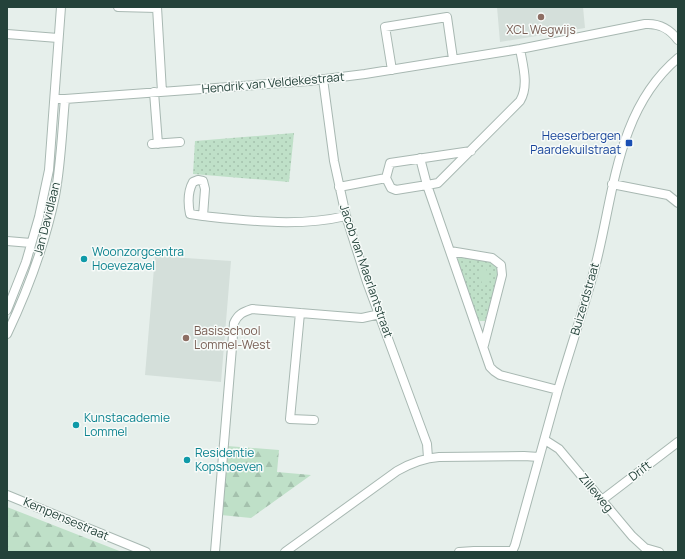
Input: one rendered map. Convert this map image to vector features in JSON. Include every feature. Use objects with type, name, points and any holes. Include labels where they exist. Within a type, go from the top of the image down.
[{"type":"street","name":"Jan Davidlaan","points":[[7,310],[26,262],[39,217],[49,170],[61,7]]},
{"type":"street","points":[[118,7],[157,8],[162,92]]},
{"type":"street","points":[[392,70],[385,27],[447,17],[453,60]]},
{"type":"street","name":"Hendrik van Veldekestraat","points":[[55,99],[323,79],[392,70],[520,49],[654,23],[662,26],[674,34],[678,40]]},
{"type":"street","points":[[7,34],[58,38]]},
{"type":"street","points":[[471,151],[390,164],[386,178],[391,188],[396,190],[438,183],[471,151],[520,101],[524,94],[524,79],[520,49]]},
{"type":"street","name":"Buizerdstraat","points":[[512,552],[558,390],[594,271],[617,163],[638,108],[659,78],[678,58]]},
{"type":"street","name":"Jacob van Maerlantstraat","points":[[323,79],[339,187],[346,216],[367,282],[428,444],[428,458]]},
{"type":"street","points":[[154,92],[155,144],[180,142]]},
{"type":"street","name":"Jan Davidlaan","points":[[7,334],[30,282],[45,234],[58,172],[65,99]]},
{"type":"street","points":[[420,158],[427,185],[484,345],[490,367],[500,375],[558,390]]},
{"type":"street","points":[[49,170],[58,172]]},
{"type":"street","points":[[339,187],[386,178]]},
{"type":"street","points":[[612,184],[668,196],[678,203]]},
{"type":"street","points":[[202,216],[232,220],[307,222],[346,216]]},
{"type":"street","name":"Jan Davidlaan","points":[[7,241],[31,243]]},
{"type":"street","points":[[450,251],[492,258],[500,265],[502,275],[484,345]]},
{"type":"street","points":[[215,552],[234,323],[238,316],[244,311],[252,309],[362,318],[380,314]]},
{"type":"street","points":[[300,313],[290,419],[314,420]]},
{"type":"street","name":"Zilleweg","points":[[545,440],[559,449],[632,536],[647,550],[659,552]]},
{"type":"street","name":"Drift","points":[[602,500],[678,442]]},
{"type":"street","points":[[285,552],[397,471],[412,463],[428,458],[501,456],[539,458]]},
{"type":"street","name":"Kempensestraat","points":[[7,495],[146,552]]},
{"type":"street","points":[[459,552],[474,550],[512,552]]},
{"type":"shaded area","name":"XCL Wegwijs","points":[[497,7],[583,7],[585,28],[500,42]]},
{"type":"shaded area","name":"Basisschool Lommel-West","points":[[155,256],[231,261],[221,382],[145,375]]},
{"type":"green space","points":[[294,133],[289,182],[193,174],[195,141]]},
{"type":"green space","points":[[460,256],[493,261],[500,271],[485,321],[478,320],[457,261]]},
{"type":"green space","points":[[486,268],[490,284],[483,286],[478,271]]},
{"type":"green space","points":[[227,446],[279,450],[277,472],[311,475],[251,518],[221,515]]},
{"type":"green space","points":[[7,507],[122,552],[7,552]]},
{"type":"place","name":"XCL Wegwijs","points":[[541,17]]},
{"type":"place","name":"Heeserbergen Paardekuilstraat","points":[[629,143]]},
{"type":"place","name":"Woonzorgcentra Hoevezavel","points":[[84,259]]},
{"type":"place","name":"Basisschool Lommel-West","points":[[186,338]]},
{"type":"place","name":"Kunstacademie Lommel","points":[[76,425]]},
{"type":"place","name":"Residentie Kopshoeven","points":[[187,460]]}]
